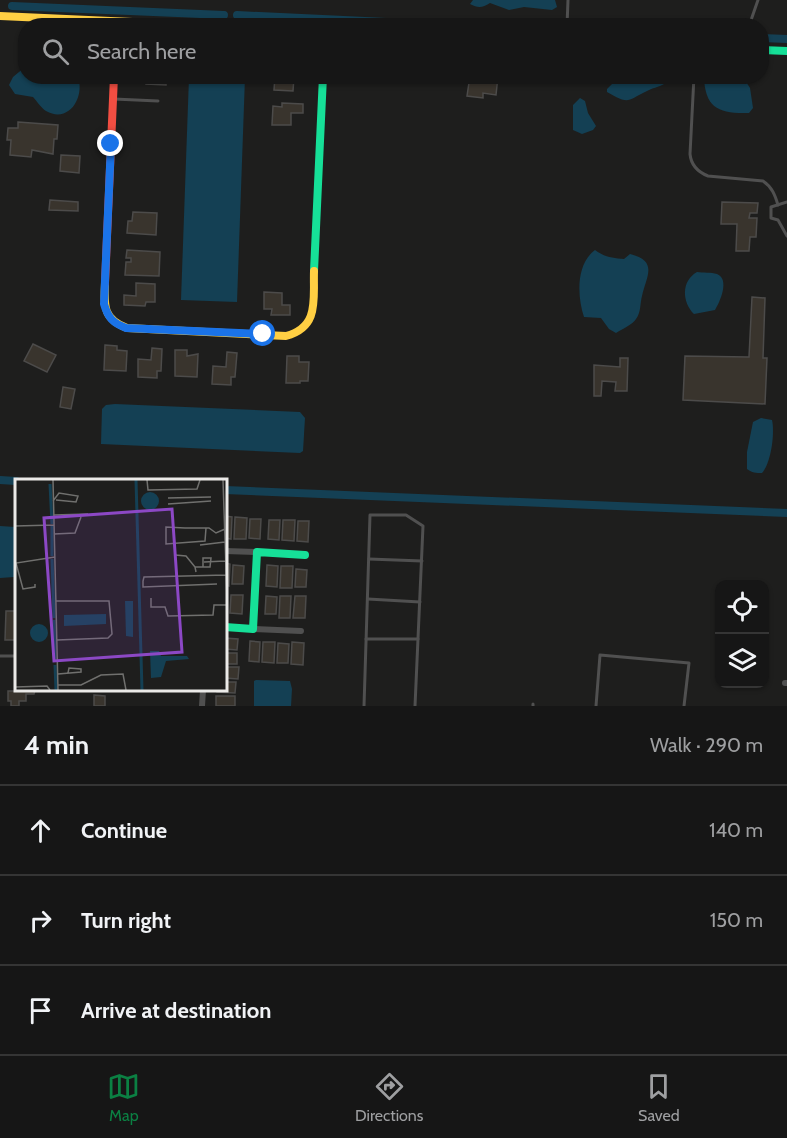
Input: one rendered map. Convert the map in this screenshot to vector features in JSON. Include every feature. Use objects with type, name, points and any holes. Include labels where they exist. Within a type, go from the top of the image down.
[{"type":"street","points":[[0,16],[33,18]]},
{"type":"street","points":[[769,50],[787,51]]},
{"type":"street","points":[[114,84],[104,304],[108,316],[115,324],[126,328],[286,336],[297,333],[307,326],[312,316],[324,84]]},
{"type":"street","points":[[226,551],[305,555]]},
{"type":"street","points":[[253,629],[256,552]]},
{"type":"street","points":[[226,627],[301,631]]},
{"type":"lane","points":[[567,18],[568,0]]},
{"type":"lane","points":[[752,18],[758,0]]},
{"type":"lane","points":[[694,84],[690,154],[693,164],[700,173],[708,176],[763,181],[774,192],[778,205]]},
{"type":"lane","points":[[113,98],[158,101]]},
{"type":"lane","points":[[787,202],[771,207],[771,218],[778,220],[787,236]]},
{"type":"lane","points":[[364,706],[370,514],[406,515],[423,526],[415,706]]},
{"type":"lane","points":[[369,559],[422,561]]},
{"type":"lane","points":[[367,599],[420,602]]},
{"type":"lane","points":[[366,639],[418,639]]},
{"type":"lane","points":[[596,706],[600,655],[689,663],[684,706]]},
{"type":"water","points":[[473,0],[555,0],[557,7],[552,10],[524,7],[509,10],[490,3],[482,7],[475,6],[470,4]]},
{"type":"water","points":[[18,73],[18,84],[80,84],[77,100],[68,111],[54,114],[44,110],[33,97],[15,94],[9,85]]},
{"type":"water","points":[[189,84],[245,84],[237,302],[181,300]]},
{"type":"water","points":[[612,84],[664,84],[628,100],[620,99],[607,92]]},
{"type":"water","points":[[705,84],[747,84],[753,108],[749,113],[722,110],[711,102]]},
{"type":"water","points":[[580,98],[585,101],[588,113],[596,126],[593,130],[582,134],[573,130],[573,105]]},
{"type":"water","points":[[595,250],[605,256],[620,259],[630,254],[639,257],[648,265],[648,276],[638,317],[616,333],[609,329],[601,318],[584,317],[579,290],[581,272],[584,263]]},
{"type":"water","points":[[697,272],[717,274],[721,277],[723,285],[715,310],[694,314],[687,304],[685,292],[688,281]]},
{"type":"water","points":[[106,405],[300,412],[305,418],[303,451],[300,453],[101,444],[102,409]]},
{"type":"water","points":[[761,418],[772,420],[773,432],[768,462],[762,473],[758,473],[747,469],[747,452],[753,422]]},
{"type":"water","points":[[0,526],[15,527],[14,577],[0,578]]},
{"type":"water","points":[[254,681],[290,681],[291,706],[254,706]]},
{"type":"building","points":[[274,84],[294,84],[293,91],[274,90]]},
{"type":"building","points":[[469,84],[497,84],[496,95],[483,93],[483,98],[467,96]]},
{"type":"building","points":[[282,103],[303,104],[303,113],[291,113],[291,125],[272,125],[273,106],[282,107]]},
{"type":"building","points":[[18,122],[58,125],[53,154],[32,150],[31,157],[10,155],[11,140],[7,140],[8,128],[18,128]]},
{"type":"building","points":[[61,155],[80,156],[79,173],[60,171]]},
{"type":"building","points":[[50,200],[78,202],[78,211],[49,210]]},
{"type":"building","points":[[722,202],[758,203],[757,213],[750,213],[749,218],[757,218],[756,237],[750,237],[749,251],[736,251],[737,224],[721,224]]},
{"type":"building","points":[[133,212],[157,213],[156,235],[127,233],[128,221],[132,221]]},
{"type":"building","points":[[127,250],[160,252],[159,276],[125,275],[126,262],[131,262],[131,258],[126,258]]},
{"type":"building","points":[[136,283],[155,284],[155,302],[146,302],[145,306],[124,305],[124,295],[136,296]]},
{"type":"building","points":[[264,292],[282,293],[282,305],[290,305],[290,315],[271,315],[272,309],[264,309]]},
{"type":"building","points":[[752,297],[765,298],[763,358],[767,358],[765,404],[683,400],[685,356],[749,357]]},
{"type":"building","points":[[33,344],[56,355],[47,372],[24,361]]},
{"type":"building","points":[[105,345],[117,346],[117,350],[127,351],[126,371],[104,370]]},
{"type":"building","points":[[152,348],[162,349],[161,371],[157,371],[157,378],[138,377],[138,359],[151,360]]},
{"type":"building","points":[[175,350],[187,350],[187,356],[198,354],[197,377],[175,376]]},
{"type":"building","points":[[227,352],[237,353],[235,377],[231,377],[231,385],[212,384],[213,366],[226,367]]},
{"type":"building","points":[[287,356],[299,356],[299,362],[309,362],[308,381],[286,383]]},
{"type":"building","points":[[620,358],[628,358],[627,391],[615,391],[616,382],[602,381],[601,396],[594,396],[594,365],[620,367]]},
{"type":"building","points":[[63,387],[75,389],[71,409],[60,407]]},
{"type":"building","points":[[226,516],[232,517],[231,539],[226,538]]},
{"type":"building","points":[[235,517],[247,518],[246,539],[234,539]]},
{"type":"building","points":[[250,519],[261,519],[260,539],[249,538]]},
{"type":"building","points":[[269,520],[280,520],[279,540],[268,539]]},
{"type":"building","points":[[283,520],[295,520],[294,541],[282,540]]},
{"type":"building","points":[[298,521],[309,521],[308,542],[297,541]]},
{"type":"building","points":[[226,563],[230,564],[229,586],[226,585]]},
{"type":"building","points":[[233,565],[244,566],[243,584],[232,584]]},
{"type":"building","points":[[267,565],[278,566],[277,587],[266,586]]},
{"type":"building","points":[[281,566],[293,566],[292,588],[280,588]]},
{"type":"building","points":[[296,569],[307,570],[306,587],[295,587]]},
{"type":"building","points":[[231,595],[243,595],[242,614],[230,613]]},
{"type":"building","points":[[266,596],[277,597],[276,614],[265,614]]},
{"type":"building","points":[[280,596],[291,596],[290,618],[279,618]]},
{"type":"building","points":[[295,596],[306,596],[305,618],[293,618]]},
{"type":"building","points":[[6,611],[15,611],[15,640],[5,640]]},
{"type":"building","points":[[226,638],[238,639],[237,650],[226,649]]},
{"type":"building","points":[[250,641],[260,642],[259,662],[249,661]]},
{"type":"building","points":[[263,642],[275,642],[274,663],[262,662]]},
{"type":"building","points":[[292,642],[304,643],[303,665],[291,664]]},
{"type":"building","points":[[278,643],[289,644],[288,663],[277,663]]},
{"type":"building","points":[[226,653],[237,653],[237,664],[226,664]]},
{"type":"building","points":[[226,667],[239,667],[238,679],[226,678]]},
{"type":"building","points":[[226,682],[236,682],[235,693],[217,692],[226,691]]},
{"type":"building","points":[[8,691],[35,691],[34,694],[26,694],[26,701],[19,701],[19,706],[11,706],[11,701],[8,701]]},
{"type":"building","points":[[94,695],[105,696],[105,706],[94,706]]},
{"type":"building","points":[[216,696],[235,696],[235,706],[216,706]]},
{"type":"waterway","points":[[12,6],[224,15]]},
{"type":"waterway","points":[[237,15],[301,18]]},
{"type":"waterway","points":[[769,38],[787,39]]},
{"type":"waterway","points":[[0,480],[15,481]]},
{"type":"waterway","points":[[226,490],[787,513]]},
{"type":"traffic: fast","points":[[769,50],[787,51]]},
{"type":"traffic: fast","points":[[314,271],[323,84]]},
{"type":"traffic: fast","points":[[226,627],[253,629],[257,552],[305,555]]},
{"type":"traffic: slow","points":[[0,16],[44,18]]},
{"type":"traffic: slow","points":[[105,283],[105,305],[109,316],[127,328],[286,336],[297,332],[310,319],[314,301],[314,271]]},
{"type":"traffic: jam","points":[[105,283],[114,84]]},
{"type":"route","points":[[111,144],[104,304],[108,316],[115,324],[126,328],[263,334]]}]
